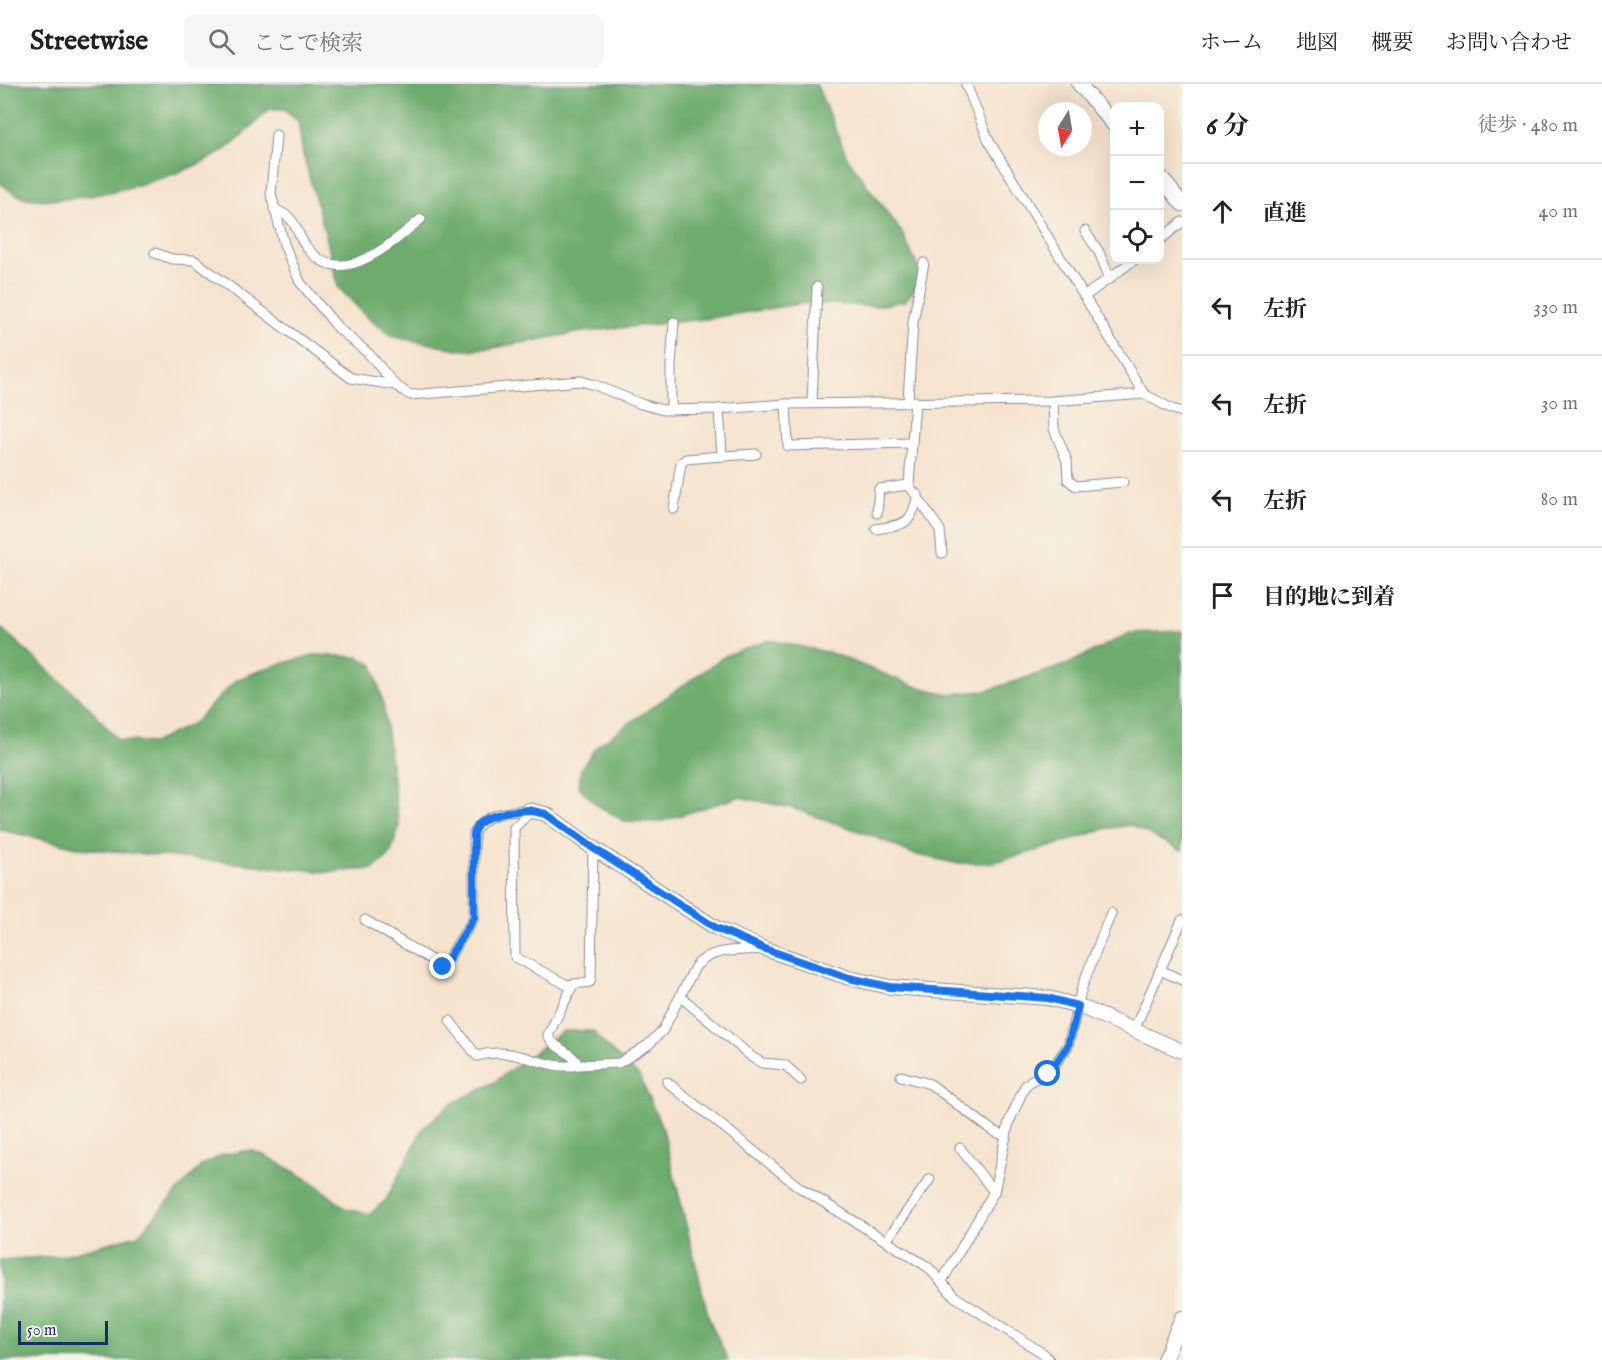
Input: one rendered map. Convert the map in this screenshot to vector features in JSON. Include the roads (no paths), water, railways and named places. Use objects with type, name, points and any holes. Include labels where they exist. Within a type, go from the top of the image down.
[{"type":"street","points":[[966,84],[989,141],[1144,394],[1182,412]]},
{"type":"street","points":[[1079,84],[1110,120]]},
{"type":"street","points":[[276,135],[271,194],[284,244],[300,282],[339,329],[369,354],[395,385],[410,395],[581,381],[641,404],[671,410],[911,401],[1053,401],[1144,394]]},
{"type":"street","points":[[1164,181],[1182,204]]},
{"type":"street","points":[[274,208],[288,214],[296,225],[303,242],[316,257],[339,265],[356,264],[370,258],[421,219]]},
{"type":"street","points":[[1164,237],[1182,222]]},
{"type":"street","points":[[1085,231],[1099,252],[1110,279]]},
{"type":"street","points":[[155,253],[172,259],[194,260],[351,378],[395,385]]},
{"type":"street","points":[[924,263],[913,322],[912,443],[909,485],[940,530],[942,553]]},
{"type":"street","points":[[1085,296],[1129,264]]},
{"type":"street","points":[[812,404],[817,287]]},
{"type":"street","points":[[671,410],[674,322]]},
{"type":"street","points":[[1053,401],[1054,429],[1067,461],[1068,480],[1076,486],[1123,482]]},
{"type":"street","points":[[786,404],[788,446],[912,443]]},
{"type":"street","points":[[719,409],[722,456]]},
{"type":"street","points":[[674,509],[681,463],[686,459],[756,454]]},
{"type":"street","points":[[877,513],[879,489],[909,485]]},
{"type":"street","points":[[876,529],[908,521],[914,513],[918,495]]},
{"type":"street","points":[[530,811],[514,828],[515,957],[567,985],[590,982],[591,978],[593,848]]},
{"type":"street","points":[[365,920],[443,967],[474,918],[474,834],[477,825],[487,818],[506,812],[530,811],[546,814],[593,848],[716,928],[765,949],[849,978],[890,987],[1048,998],[1078,1006],[1182,1051]]},
{"type":"street","points":[[942,1281],[994,1192],[1009,1122],[1025,1086],[1032,1080],[1048,1074],[1068,1046],[1082,987],[1111,913]]},
{"type":"street","points":[[1134,1030],[1182,920]]},
{"type":"street","points":[[450,1021],[477,1056],[504,1052],[566,1067],[619,1063],[648,1046],[663,1030],[695,967],[702,958],[714,953],[765,949]]},
{"type":"street","points":[[1160,970],[1182,980]]},
{"type":"street","points":[[573,985],[548,1035],[551,1044],[574,1057],[578,1065]]},
{"type":"street","points":[[681,997],[753,1058],[762,1063],[784,1065],[801,1080]]},
{"type":"street","points":[[901,1076],[930,1084],[993,1131],[1006,1136]]},
{"type":"street","points":[[667,1082],[799,1187],[928,1267],[954,1296],[1044,1354],[1049,1360]]},
{"type":"street","points":[[960,1148],[994,1192]]},
{"type":"street","points":[[886,1241],[930,1179]]},
{"type":"street","points":[[1164,1360],[1182,1318]]}]
